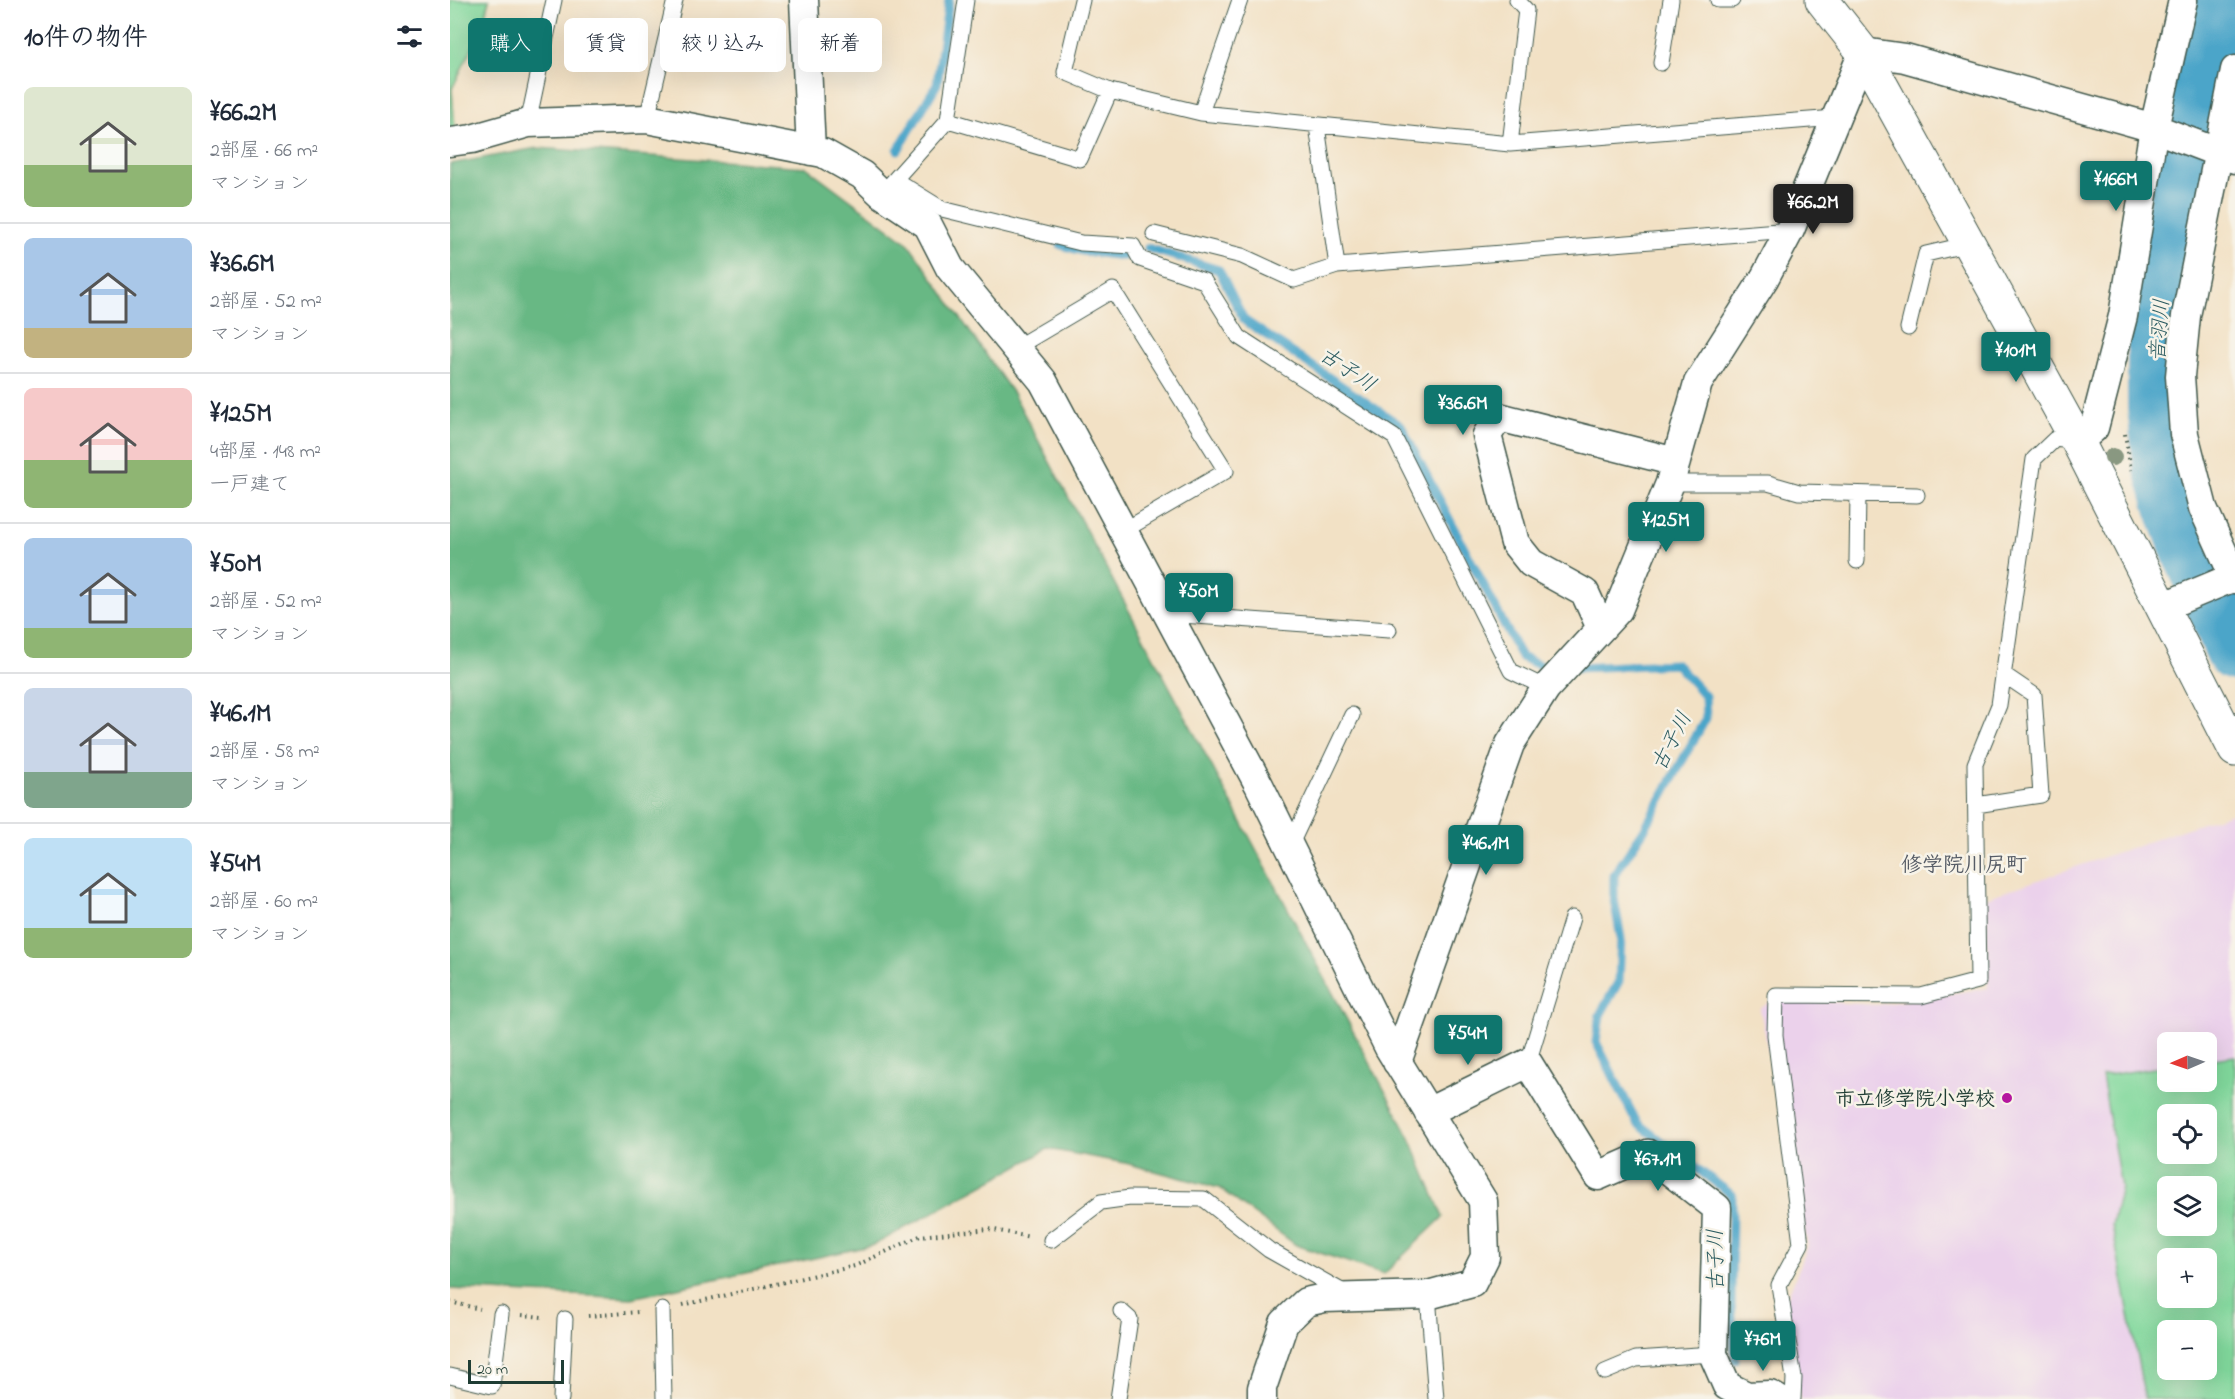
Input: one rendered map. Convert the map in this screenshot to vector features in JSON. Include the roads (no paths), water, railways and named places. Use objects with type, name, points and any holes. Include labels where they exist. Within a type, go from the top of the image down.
[{"type":"street","points":[[804,0],[811,151]]},
{"type":"street","points":[[1822,0],[1863,52],[2169,604],[2235,750]]},
{"type":"street","points":[[2078,442],[2094,428],[2123,316],[2154,128],[2183,0]]},
{"type":"street","points":[[1396,1062],[1510,744],[1546,688],[1618,610],[1673,472],[1698,383],[1764,279],[1790,230],[1863,52]]},
{"type":"street","points":[[1863,52],[1905,58],[2154,128],[2226,155]]},
{"type":"street","points":[[2169,604],[2229,580],[2203,508],[2184,434],[2181,376],[2186,316],[2226,155],[2235,70]]},
{"type":"street","points":[[450,142],[472,139],[528,123],[647,119],[823,153],[862,176],[889,187],[928,225],[950,268],[1043,381],[1290,846],[1396,1062],[1483,1201],[1485,1257],[1472,1283],[1428,1295],[1353,1297],[1306,1302],[1284,1323],[1262,1388],[1262,1399]]},
{"type":"street","points":[[1601,628],[1585,593],[1531,563],[1515,543],[1487,435],[1499,417],[1673,472]]},
{"type":"street","points":[[1428,1112],[1528,1063],[1598,1176],[1648,1154],[1717,1208],[1713,1354],[1727,1386],[1747,1396],[1770,1395],[1777,1399]]},
{"type":"lane","points":[[528,123],[554,0]]},
{"type":"lane","points":[[647,119],[675,0]]},
{"type":"lane","points":[[966,0],[948,120],[889,187],[942,209],[1081,243],[1133,246],[1140,259],[1204,281],[1239,337],[1394,437],[1511,671],[1546,688]]},
{"type":"lane","points":[[1082,0],[1065,72],[1110,91],[1200,113],[1510,144],[1835,118]]},
{"type":"lane","points":[[1200,113],[1240,0]]},
{"type":"lane","points":[[1510,144],[1526,10],[1517,0]]},
{"type":"lane","points":[[1661,63],[1671,0]]},
{"type":"lane","points":[[1718,0],[1732,0]]},
{"type":"lane","points":[[948,120],[1080,159],[1110,91]]},
{"type":"lane","points":[[1317,126],[1337,266]]},
{"type":"lane","points":[[1154,234],[1242,256],[1294,280],[1337,266],[1790,230]]},
{"type":"lane","points":[[1908,327],[1926,254],[1969,244]]},
{"type":"lane","points":[[1015,348],[1113,290],[1226,471],[1124,531]]},
{"type":"lane","points":[[1793,1399],[1794,1378],[1779,1284],[1802,1244],[1775,1035],[1776,995],[1921,996],[1978,981],[1976,764],[1999,705],[2034,459],[2055,439],[2078,442]]},
{"type":"lane","points":[[1673,472],[1768,483],[1799,492],[1917,495]]},
{"type":"lane","points":[[1857,561],[1858,494]]},
{"type":"lane","points":[[1168,614],[1389,630]]},
{"type":"lane","points":[[1976,805],[2041,795],[2034,695],[2003,674]]},
{"type":"lane","points":[[1290,846],[1352,715]]},
{"type":"lane","points":[[1528,1063],[1572,918]]},
{"type":"lane","points":[[1051,1240],[1101,1202],[1130,1198],[1204,1199],[1269,1250],[1353,1297]]},
{"type":"lane","points":[[1428,1295],[1436,1399]]},
{"type":"lane","points":[[662,1310],[664,1399]]},
{"type":"lane","points":[[1118,1399],[1130,1319],[1121,1311]]},
{"type":"lane","points":[[450,1376],[492,1386],[501,1314]]},
{"type":"lane","points":[[561,1399],[565,1318]]},
{"type":"lane","points":[[1605,1372],[1636,1359],[1713,1354]]},
{"type":"waterway","name":"古子川","points":[[898,150],[937,84],[949,0]]},
{"type":"waterway","name":"音羽川","points":[[2217,0],[2156,317],[2156,407],[2162,465],[2174,506],[2189,548],[2235,652]]},
{"type":"waterway","name":"古子川","points":[[1061,245],[1082,251],[1124,256]]},
{"type":"waterway","name":"古子川","points":[[1148,248],[1219,270],[1244,320],[1401,426],[1521,657],[1545,668],[1557,668]]},
{"type":"waterway","name":"古子川","points":[[1574,668],[1676,664],[1705,696],[1706,718],[1644,830],[1614,875],[1614,899],[1621,938],[1619,981],[1600,1015],[1596,1042],[1637,1123],[1732,1195],[1731,1304],[1735,1360]]},
{"type":"place","name":"市立修学院小学校","points":[[2007,1098]]},
{"type":"district","name":"修学院川尻町","points":[[1964,864]]}]
